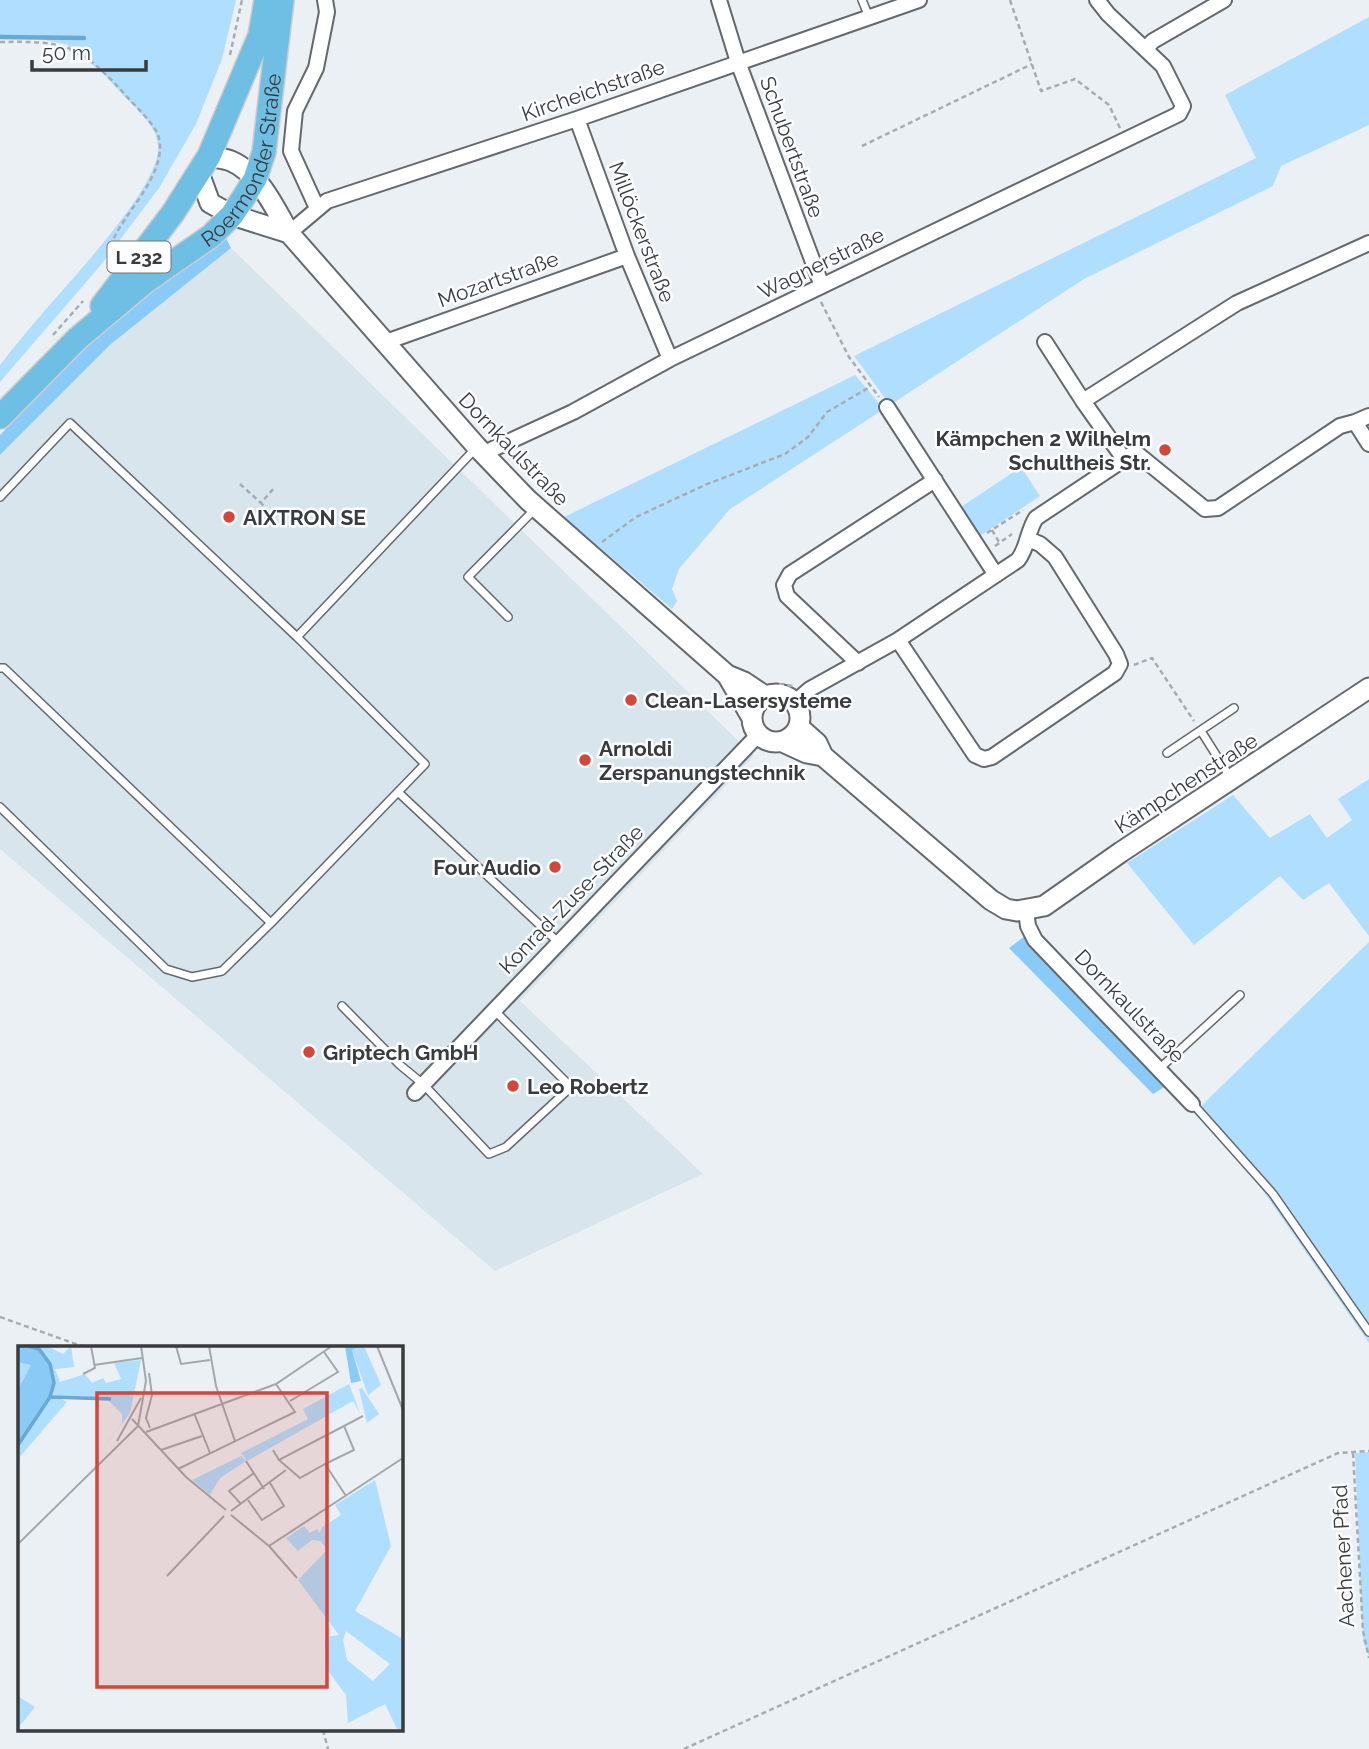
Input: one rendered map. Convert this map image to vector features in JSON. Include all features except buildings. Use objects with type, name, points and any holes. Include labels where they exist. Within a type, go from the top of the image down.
[{"type":"main road","name":"Roermonder Straße","points":[[77,339],[173,213],[204,165],[260,35],[266,0]]},
{"type":"main road","name":"Roermonder Straße","points":[[0,418],[77,339],[146,281],[211,236],[232,215],[255,179],[264,152],[282,0]]},
{"type":"street","name":"Roermonder Straße","points":[[317,208],[291,151],[295,111],[316,68],[327,12],[325,0]]},
{"type":"street","name":"Schubertstraße","points":[[719,0],[738,62],[819,288]]},
{"type":"street","name":"Kircheichstraße","points":[[289,233],[327,201],[577,119],[919,0]]},
{"type":"street","points":[[1097,0],[1108,14],[1146,48],[1153,41],[1224,0]]},
{"type":"street","name":"Wagnerstraße","points":[[480,451],[573,412],[670,359],[1179,114],[1183,106],[1177,91],[1163,66],[1146,48]]},
{"type":"street","name":"Millöckerstraße","points":[[577,119],[627,256],[670,359]]},
{"type":"street","name":"Dornkaulstraße","points":[[204,165],[232,161],[255,179],[289,233],[480,451],[536,508],[727,675],[765,696]]},
{"type":"street","points":[[204,165],[210,203],[232,215],[289,233]]},
{"type":"street","points":[[1083,401],[1237,303],[1369,243]]},
{"type":"street","name":"Mozartstraße","points":[[383,343],[627,256]]},
{"type":"street","points":[[1045,342],[1124,459]]},
{"type":"street","points":[[887,407],[996,575]]},
{"type":"street","points":[[1021,536],[1036,518],[1135,452],[1205,509],[1218,508],[1340,426],[1369,416]]},
{"type":"street","points":[[1355,422],[1369,444]]},
{"type":"street","points":[[858,663],[787,597],[784,585],[790,574],[935,480]]},
{"type":"street","points":[[795,702],[810,689],[898,640],[1018,559],[1025,550],[1021,536]]},
{"type":"street","points":[[898,640],[975,755],[984,759],[992,757],[1115,673],[1119,664],[1116,654],[1055,557],[1040,544],[1021,536]]},
{"type":"street","name":"Dornkaulstraße","points":[[727,675],[755,727]]},
{"type":"street","name":"Kämpchenstraße","points":[[1026,911],[1044,906],[1369,688]]},
{"type":"street","points":[[783,742],[790,739],[799,727],[801,718],[795,702],[781,694],[765,696],[755,705],[755,727],[765,740],[783,742],[807,753],[823,756]]},
{"type":"street","name":"Konrad-Zuse-Straße","points":[[419,1088],[558,942],[755,727]]},
{"type":"street","points":[[799,727],[817,743],[823,756],[992,900],[1006,909],[1026,911]]},
{"type":"street","name":"Dornkaulstraße","points":[[1026,911],[1028,926],[1035,940],[1192,1104]]},
{"type":"lane","points":[[862,0],[869,17]]},
{"type":"lane","points":[[0,497],[70,423],[297,637],[425,765],[222,971],[192,977],[166,969],[0,807]]},
{"type":"lane","points":[[297,637],[480,451]]},
{"type":"lane","points":[[508,617],[468,577],[536,508]]},
{"type":"lane","points":[[0,668],[4,668],[271,923]]},
{"type":"lane","points":[[1167,753],[1234,708]]},
{"type":"lane","points":[[1200,731],[1232,780]]},
{"type":"lane","points":[[399,793],[558,942]]},
{"type":"lane","points":[[1159,1069],[1240,995]]},
{"type":"lane","points":[[342,1006],[419,1088],[489,1153],[506,1147],[571,1087],[494,1010]]},
{"type":"lane","name":"Dornkaulstraße","points":[[1192,1104],[1273,1194],[1369,1332]]},
{"type":"path","points":[[227,61],[242,0]]},
{"type":"path","points":[[1010,0],[1041,91],[1075,79],[1109,105],[1125,139]]},
{"type":"path","points":[[0,42],[41,41],[77,51],[100,67],[157,131],[160,159],[109,248],[109,254],[116,266]]},
{"type":"path","points":[[862,146],[1032,64]]},
{"type":"path","points":[[589,553],[636,517],[705,485],[785,454],[808,438],[827,412],[870,387],[838,337],[819,288]]},
{"type":"path","points":[[52,335],[88,295]]},
{"type":"path","points":[[240,484],[269,512]]},
{"type":"path","points":[[261,503],[275,487]]},
{"type":"path","points":[[979,547],[992,530],[1019,512]]},
{"type":"path","points":[[992,530],[999,542]]},
{"type":"path","points":[[979,547],[1021,536]]},
{"type":"path","points":[[1115,673],[1152,658],[1200,731]]},
{"type":"path","points":[[0,1317],[81,1346]]},
{"type":"path","name":"Aachener Pfad","points":[[1353,1451],[1363,1631],[1369,1658]]},
{"type":"path","points":[[684,1749],[1338,1452],[1369,1451]]},
{"type":"path","points":[[324,1732],[328,1749]]},
{"type":"shaded area","points":[[0,0],[236,0],[222,59],[196,124],[159,188],[100,266],[0,382],[0,365],[130,208],[155,163],[158,146],[154,131],[144,117],[98,69],[69,51],[68,45],[41,39],[0,39]]},
{"type":"shaded area","points":[[1369,17],[1369,125],[1281,166],[1273,186],[1084,279],[890,405],[854,356],[1256,158],[1225,95]]},
{"type":"shaded area","points":[[224,234],[231,248],[111,344],[0,455],[0,435],[52,381],[124,311]]},
{"type":"shaded area","points":[[231,248],[754,756],[520,1001],[703,1174],[495,1271],[0,849],[0,455],[111,344]]},
{"type":"shaded area","points":[[855,375],[884,409],[730,509],[679,569],[672,589],[677,601],[672,609],[564,517]]},
{"type":"shaded area","points":[[1021,467],[1040,496],[977,538],[958,509]]},
{"type":"shaded area","points":[[1369,779],[1369,936],[1329,883],[1303,900],[1280,876],[1194,945],[1127,863],[1233,795],[1270,838],[1310,814],[1327,838],[1352,820],[1338,799]]},
{"type":"shaded area","points":[[1025,936],[1166,1086],[1153,1094],[1009,948]]},
{"type":"shaded area","points":[[1369,942],[1369,1343],[1257,1182],[1194,1113]]},
{"type":"shaded area","points":[[1369,1452],[1369,1656],[1363,1641],[1355,1453]]},
{"type":"waterway","points":[[0,37],[84,38]]},
{"type":"place","name":"Kämpchen 2 Wilhelm Schultheis Str.","points":[[1165,450]]},
{"type":"place","name":"AIXTRON SE","points":[[229,517]]},
{"type":"place","name":"Clean-Lasersysteme","points":[[631,700]]},
{"type":"place","name":"Arnoldi Zerspanungstechnik","points":[[585,760]]},
{"type":"place","name":"Four Audio","points":[[555,867]]},
{"type":"place","name":"Griptech GmbH","points":[[309,1052]]},
{"type":"place","name":"Leo Robertz","points":[[513,1086]]}]
